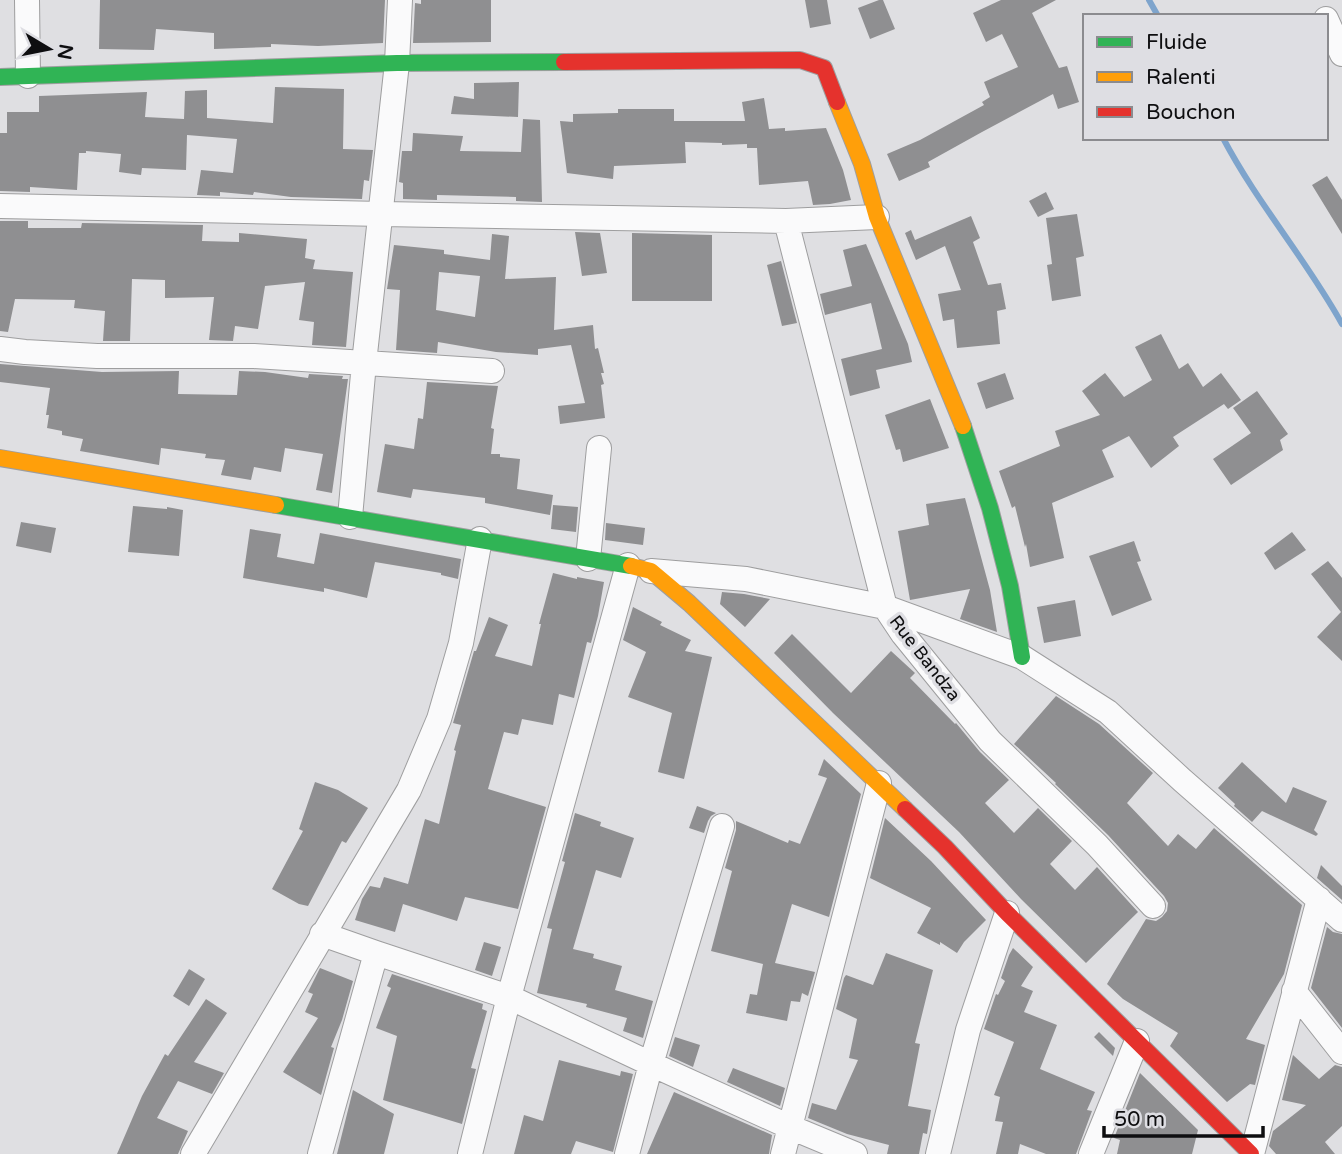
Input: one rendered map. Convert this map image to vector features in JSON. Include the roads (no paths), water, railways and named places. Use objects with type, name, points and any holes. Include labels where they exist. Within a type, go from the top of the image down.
[{"type":"street","points":[[27,0],[28,76]]},
{"type":"street","points":[[350,517],[397,63],[400,0]]},
{"type":"street","points":[[1328,22],[1342,54]]},
{"type":"street","points":[[0,76],[397,63],[800,60],[824,68],[862,164],[877,217],[957,411],[982,484],[1010,586],[1022,657]]},
{"type":"street","points":[[0,206],[786,221],[877,217]]},
{"type":"street","name":"Rue Bandza","points":[[786,221],[885,607],[902,634],[990,741],[1097,845],[1153,906]]},
{"type":"street","points":[[0,349],[97,356],[254,356],[492,371]]},
{"type":"street","points":[[588,559],[599,448]]},
{"type":"street","points":[[0,458],[639,568],[746,579],[885,607],[1022,657],[1108,712],[1342,920]]},
{"type":"street","points":[[192,1154],[409,790],[439,719],[461,643],[480,539]]},
{"type":"street","points":[[639,568],[689,603],[879,783],[1251,1154]]},
{"type":"street","points":[[471,1154],[509,997],[639,568]]},
{"type":"street","points":[[783,1154],[879,783]]},
{"type":"street","points":[[628,1154],[651,1065],[722,826]]},
{"type":"street","points":[[1251,1154],[1319,899]]},
{"type":"street","points":[[938,1154],[968,1030],[1007,912]]},
{"type":"street","points":[[322,934],[509,997],[651,1065],[855,1154]]},
{"type":"street","points":[[320,1154],[376,954]]},
{"type":"street","points":[[1294,991],[1342,1052]]},
{"type":"street","points":[[1091,1154],[1138,1041]]},
{"type":"waterway","points":[[1149,0],[1157,14]]},
{"type":"waterway","points":[[1224,140],[1342,324]]}]
